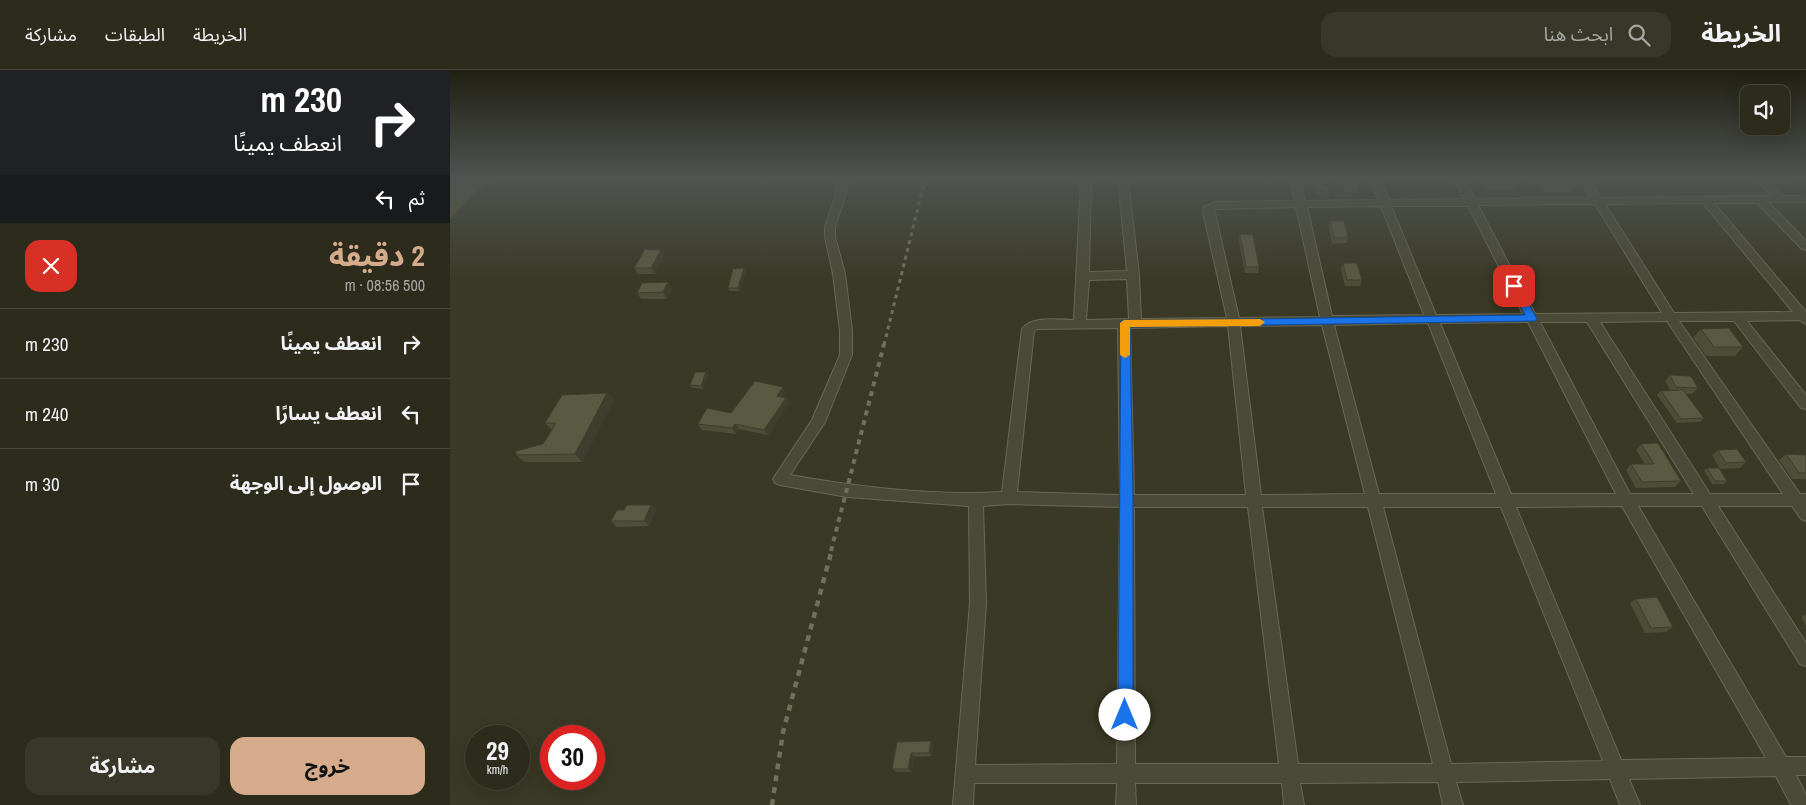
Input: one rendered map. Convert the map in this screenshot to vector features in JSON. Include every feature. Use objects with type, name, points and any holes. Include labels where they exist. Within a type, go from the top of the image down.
[{"type":"street","points":[[835,213],[830,227],[830,237],[839,274],[846,331],[846,355],[818,422],[780,479],[847,491],[976,500],[1009,498],[1127,501],[1801,500]]},
{"type":"street","points":[[1080,324],[1084,276],[1085,213]]},
{"type":"street","points":[[1126,805],[1127,501],[1130,323],[1133,275],[1127,213]]},
{"type":"street","points":[[1208,213],[1234,322],[1254,500],[1294,805]]},
{"type":"street","points":[[1303,213],[1327,322],[1453,805]]},
{"type":"street","points":[[1389,213],[1630,805]]},
{"type":"street","points":[[1476,213],[1626,500],[1801,805]]},
{"type":"street","points":[[1605,213],[1670,316],[1801,500],[1806,515]]},
{"type":"street","points":[[1718,213],[1805,318]]},
{"type":"street","points":[[1773,213],[1806,247]]},
{"type":"street","points":[[1084,276],[1133,275]]},
{"type":"street","points":[[1009,498],[1028,329],[1034,325],[1670,316],[1805,318]]},
{"type":"street","points":[[1738,317],[1806,404]]},
{"type":"street","points":[[1591,318],[1806,658]]},
{"type":"street","points":[[963,805],[978,603],[976,500]]},
{"type":"street","points":[[964,774],[1444,773],[1806,766]]},
{"type":"building","points":[[1330,221],[1344,221],[1348,237],[1334,238]]},
{"type":"building","points":[[1240,234],[1253,235],[1259,267],[1246,267]]},
{"type":"building","points":[[645,249],[661,250],[651,268],[634,268]]},
{"type":"building","points":[[1343,263],[1357,263],[1362,280],[1347,280]]},
{"type":"building","points":[[744,268],[738,288],[728,288],[733,269]]},
{"type":"building","points":[[668,282],[663,292],[637,293],[642,283]]},
{"type":"building","points":[[1729,328],[1743,347],[1714,347],[1701,329]]},
{"type":"building","points":[[695,372],[706,372],[701,386],[690,385]]},
{"type":"building","points":[[1670,375],[1691,376],[1698,388],[1676,387]]},
{"type":"building","points":[[755,381],[783,387],[777,396],[786,398],[764,430],[735,424],[732,428],[698,424],[707,408],[731,413]]},
{"type":"building","points":[[1683,390],[1704,418],[1681,419],[1661,391]]},
{"type":"building","points":[[607,393],[575,454],[516,455],[516,451],[543,444],[556,423],[545,423],[562,395]]},
{"type":"building","points":[[1658,443],[1681,481],[1642,482],[1631,464],[1654,464],[1641,444]]},
{"type":"building","points":[[1737,449],[1746,462],[1726,463],[1718,450]]},
{"type":"building","points":[[1786,454],[1806,455],[1806,473],[1799,473]]},
{"type":"building","points":[[1707,468],[1719,468],[1727,481],[1715,481]]},
{"type":"building","points":[[627,505],[651,505],[644,521],[611,521],[617,510],[624,510]]},
{"type":"building","points":[[1657,597],[1673,627],[1651,628],[1636,599]]},
{"type":"building","points":[[931,741],[929,753],[911,753],[908,769],[892,769],[897,742]]},
{"type":"railway","points":[[884,345],[917,213]]},
{"type":"railway","points":[[831,551],[884,344]]},
{"type":"railway","points":[[772,805],[783,732],[832,549]]},
{"type":"slow traffic","points":[[1125,355],[1124,323],[1260,322]]},
{"type":"route","points":[[1125,715],[1127,501],[1124,323],[1532,319],[1514,286]]}]
